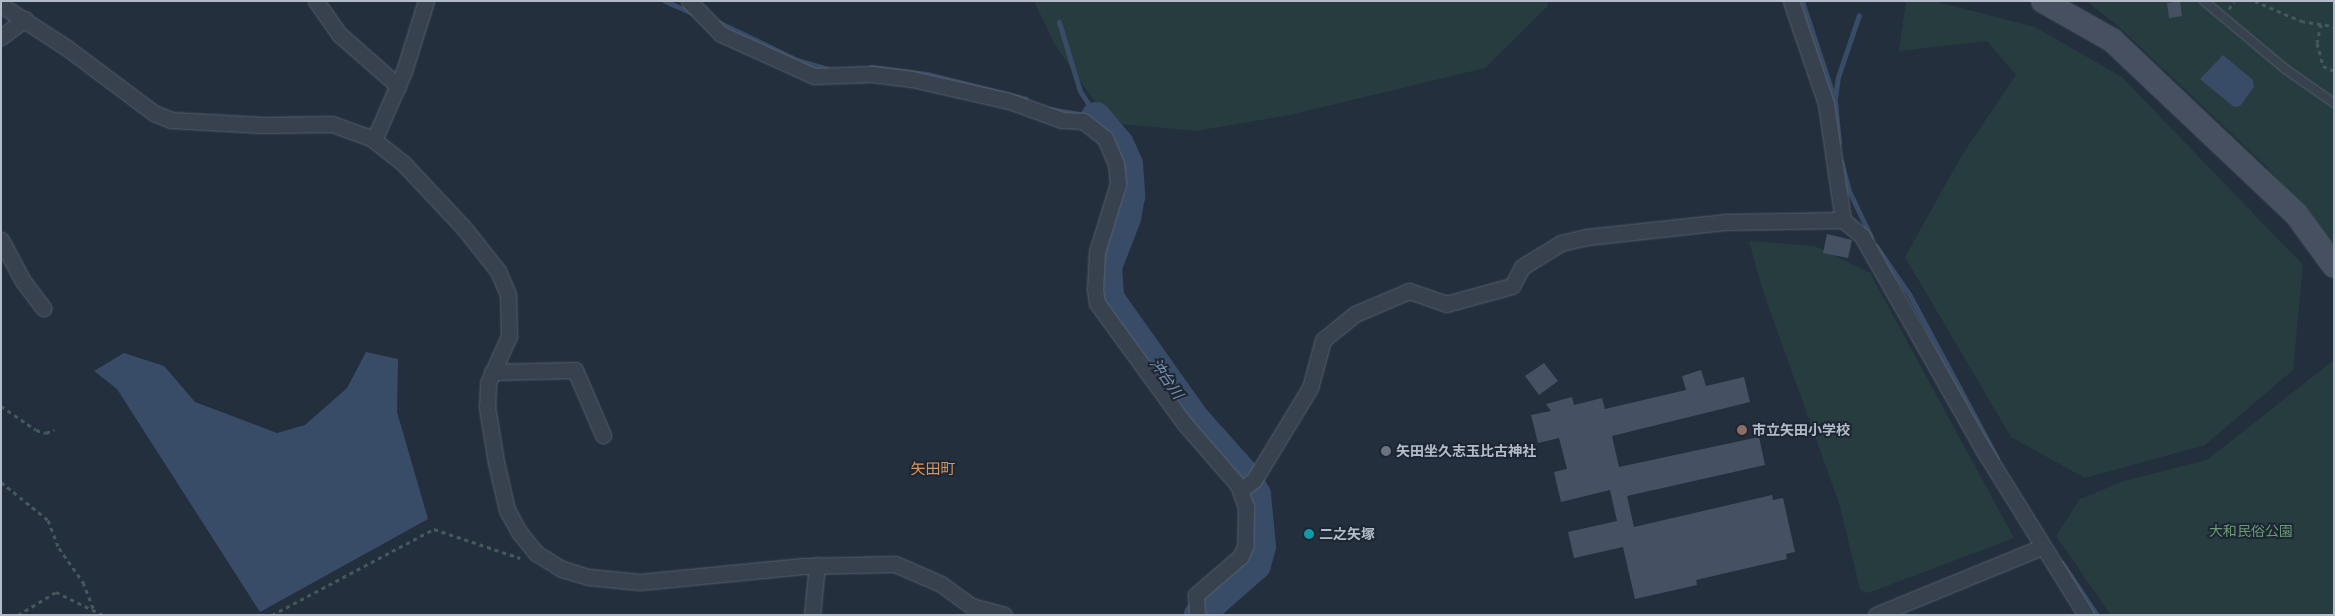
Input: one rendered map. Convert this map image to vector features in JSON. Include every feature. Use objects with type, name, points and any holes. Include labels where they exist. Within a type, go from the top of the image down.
[{"type":"street","points":[[316,1],[339,34],[398,86]]},
{"type":"street","points":[[374,140],[398,86],[426,1]]},
{"type":"street","points":[[689,1],[710,25],[721,34],[814,76],[888,75],[1009,101],[1054,118],[1084,121],[1095,127],[1110,148],[1118,184],[1097,252],[1095,289],[1098,303],[1185,424],[1248,485]]},
{"type":"street","points":[[1791,1],[1826,104],[1843,220]]},
{"type":"street","points":[[2043,1],[2112,40],[2296,214],[2334,266]]},
{"type":"street","points":[[1,5],[25,19],[154,113],[171,120],[264,125],[317,122],[350,129],[374,140],[402,162],[464,228],[498,271],[508,294],[510,314],[505,351],[492,372],[488,383],[487,407],[507,510],[536,553],[562,569],[588,577],[640,582],[817,565],[895,564],[941,584],[971,606],[1004,615]]},
{"type":"street","points":[[1,37],[25,19]]},
{"type":"street","points":[[1197,612],[1196,595],[1203,586],[1231,566],[1241,556],[1245,546],[1248,522],[1248,485],[1310,388],[1323,340],[1354,314],[1408,291],[1446,304],[1512,286],[1522,267],[1561,243],[1587,236],[1726,222],[1843,220],[1862,236],[1935,366],[2042,546],[2086,615]]},
{"type":"street","points":[[1,240],[23,281],[43,308]]},
{"type":"street","points":[[492,372],[575,370],[603,435]]},
{"type":"street","points":[[1876,615],[2042,546]]},
{"type":"street","points":[[812,615],[817,565]]},
{"type":"lane","points":[[2204,1],[2284,68],[2334,103]]},
{"type":"path","points":[[2256,1],[2301,21],[2334,26]]},
{"type":"path","points":[[2321,24],[2317,43],[2323,66],[2334,71]]},
{"type":"path","points":[[1,406],[36,430],[46,432],[54,430]]},
{"type":"path","points":[[1,482],[48,520],[60,548],[82,582],[94,610]]},
{"type":"path","points":[[272,615],[434,529],[530,562]]},
{"type":"path","points":[[18,615],[56,592],[103,615]]},
{"type":"green space","points":[[1034,1],[1548,1],[1548,6],[1485,68],[1290,115],[1196,131],[1110,123],[1055,45]]},
{"type":"green space","points":[[1906,1],[1934,1],[2035,27],[2122,77],[2303,265],[2293,370],[2205,445],[2085,478],[2011,437],[1905,257],[1962,155],[2016,75],[1987,41],[1899,51]]},
{"type":"green space","points":[[2086,1],[2334,1],[2334,246],[2268,168],[2116,24]]},
{"type":"green space","points":[[1749,241],[1815,246],[1870,273],[2014,538],[1868,593],[1860,589],[1839,503],[1762,288]]},
{"type":"green space","name":"大和民俗公園","points":[[2334,360],[2334,615],[2111,615],[2056,536],[2080,499],[2124,481],[2207,460]]},
{"type":"water","points":[[2223,55],[2253,80],[2254,87],[2240,106],[2234,107],[2200,79]]},
{"type":"water","points":[[366,352],[398,359],[397,412],[428,519],[260,612],[117,389],[94,371],[124,353],[164,366],[195,402],[277,433],[305,425],[347,388]]},
{"type":"building","points":[[2180,1],[2182,16],[2169,18],[2167,3]]},
{"type":"building","points":[[1827,234],[1852,240],[1848,258],[1823,253]]},
{"type":"building","points":[[1544,363],[1558,381],[1539,395],[1525,376]]},
{"type":"building","points":[[1701,370],[1706,386],[1744,377],[1750,402],[1612,436],[1619,467],[1759,437],[1765,465],[1627,496],[1634,527],[1772,495],[1773,500],[1783,498],[1795,552],[1786,554],[1787,559],[1696,580],[1697,585],[1635,599],[1623,547],[1574,558],[1568,532],[1617,521],[1610,490],[1561,502],[1554,472],[1567,469],[1559,438],[1538,443],[1531,415],[1551,411],[1546,404],[1572,397],[1574,405],[1602,398],[1605,409],[1686,390],[1682,376]]},
{"type":"waterway","points":[[665,1],[694,14]]},
{"type":"waterway","points":[[1802,1],[1835,101],[1839,143]]},
{"type":"waterway","points":[[1835,98],[1838,77],[1859,15]]},
{"type":"waterway","points":[[714,20],[797,60],[828,69]]},
{"type":"waterway","points":[[1059,22],[1080,91],[1096,116]]},
{"type":"waterway","points":[[871,67],[927,74],[1026,99]]},
{"type":"waterway","points":[[1050,109],[1096,117]]},
{"type":"waterway","name":"沖台川","points":[[1096,117],[1119,144],[1128,164],[1130,196],[1126,218],[1107,267],[1109,298],[1194,418],[1244,474],[1256,495],[1261,546],[1256,565],[1199,615]]},
{"type":"waterway","points":[[1841,161],[1849,191],[1871,237]]},
{"type":"waterway","points":[[1876,246],[1909,294],[1997,458]]},
{"type":"waterway","points":[[2062,563],[2097,615]]},
{"type":"place","name":"市立矢田小学校","points":[[1742,430]]},
{"type":"place","name":"矢田坐久志玉比古神社","points":[[1386,451]]},
{"type":"place","name":"二之矢塚","points":[[1309,534]]},
{"type":"district","name":"矢田町","points":[[933,470]]}]
